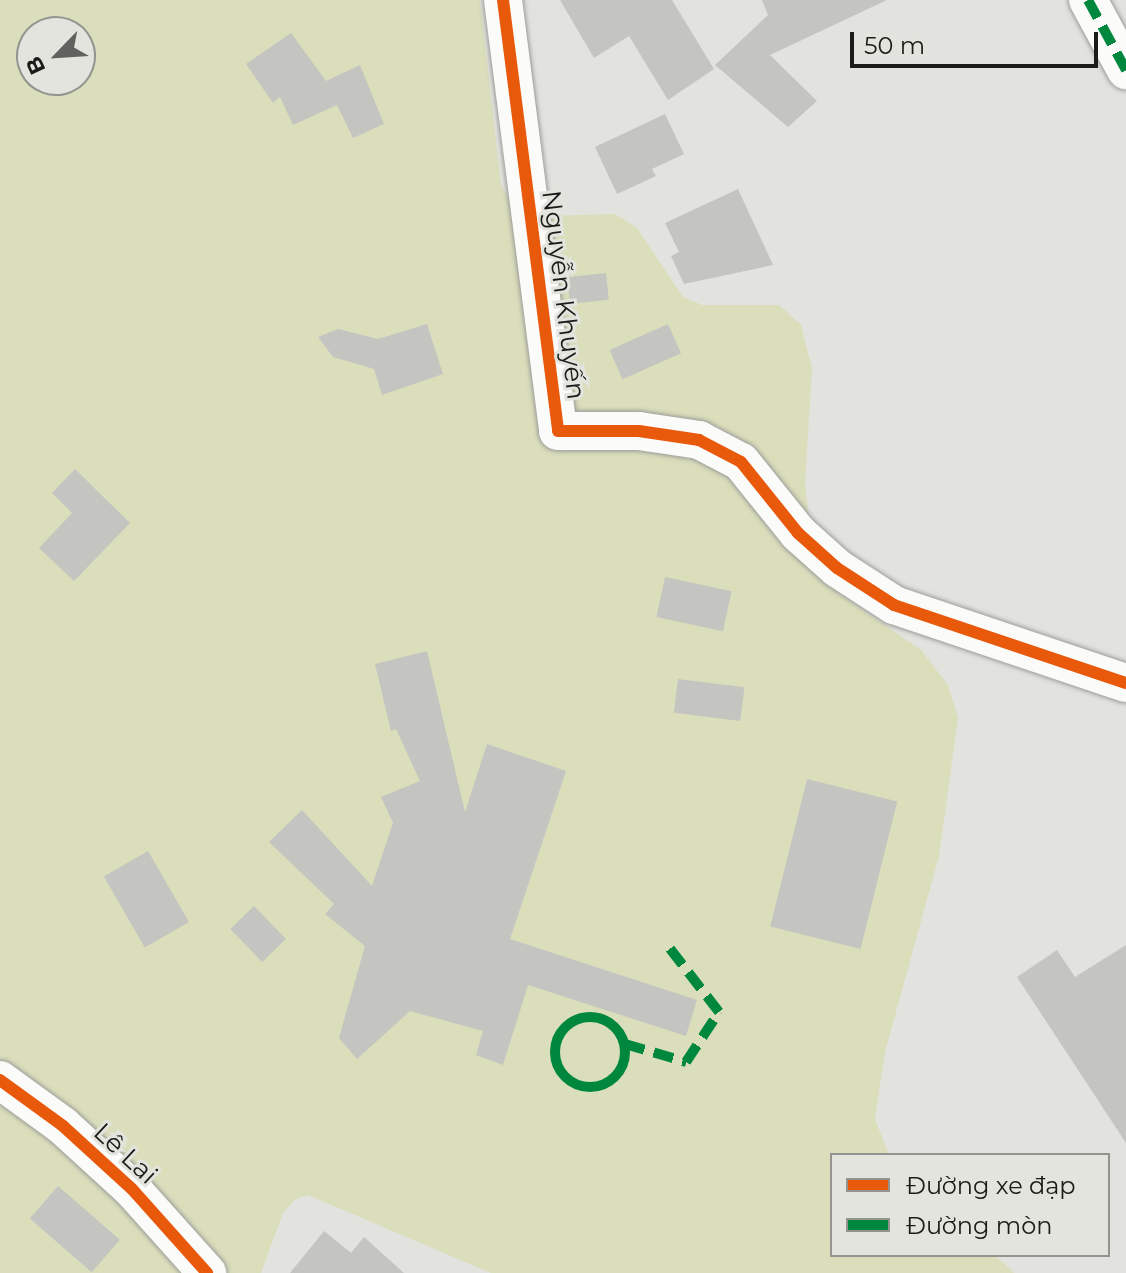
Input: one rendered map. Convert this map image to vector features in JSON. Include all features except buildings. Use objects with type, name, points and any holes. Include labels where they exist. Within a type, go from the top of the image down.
[{"type":"street","name":"Nguyễn Khuyến","points":[[503,0],[558,431],[639,431],[699,440],[741,462],[798,533],[837,568],[894,605],[1126,683]]},
{"type":"street","points":[[1088,0],[1126,70]]},
{"type":"street","name":"Lê Lai","points":[[0,1080],[63,1126],[132,1189],[207,1273]]},
{"type":"green space","points":[[0,0],[480,0],[501,186],[518,209],[541,216],[615,214],[637,228],[683,297],[702,305],[779,305],[801,325],[812,368],[805,484],[813,549],[838,593],[921,650],[948,685],[958,718],[939,856],[885,1052],[875,1119],[888,1153],[830,1153],[830,1257],[997,1257],[1014,1273],[491,1273],[308,1195],[295,1199],[283,1213],[261,1273],[0,1273]]},
{"type":"marked path","points":[[1088,0],[1126,70]]},
{"type":"marked path","points":[[625,1044],[686,1062],[719,1012],[668,946]]},
{"type":"marked path","points":[[597,1017],[619,1032],[625,1052],[623,1066],[615,1077],[604,1085],[583,1087],[565,1077],[557,1066],[555,1045],[565,1027],[576,1019],[597,1017]]},
{"type":"cycle path","points":[[503,0],[558,431],[639,431],[699,440],[741,462],[798,533],[837,568],[894,605],[1126,683]]},
{"type":"cycle path","points":[[0,1080],[63,1126],[132,1189],[207,1273]]}]
